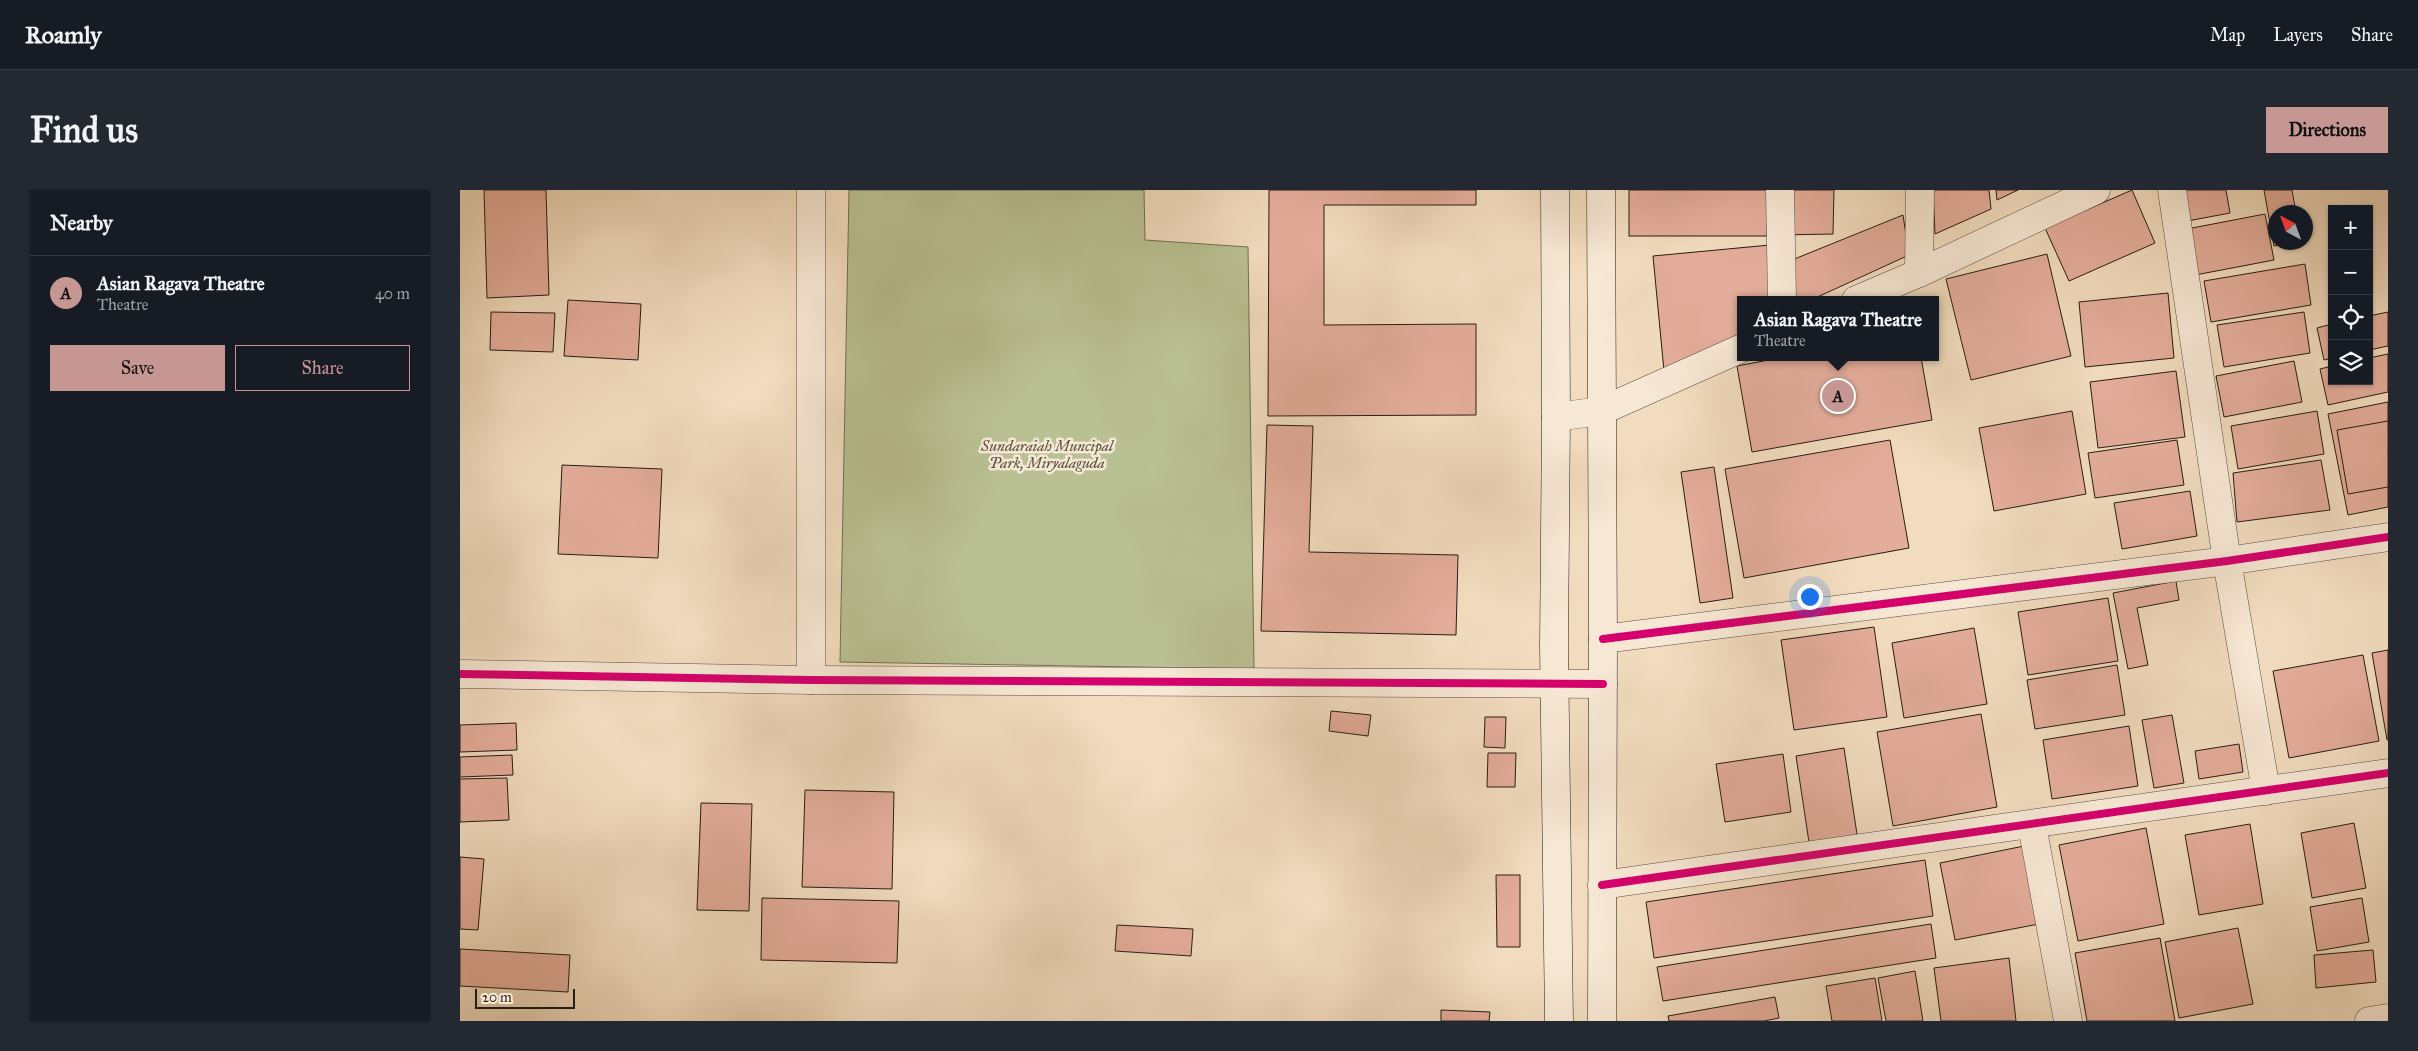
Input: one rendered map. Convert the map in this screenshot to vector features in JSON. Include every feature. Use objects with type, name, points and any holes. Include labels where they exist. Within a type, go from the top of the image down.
[{"type":"street","points":[[811,190],[811,680]]},
{"type":"street","points":[[1554,190],[1556,418],[1555,683],[1559,1021]]},
{"type":"street","points":[[1601,190],[1602,1021]]},
{"type":"street","points":[[1780,190],[1782,296]]},
{"type":"street","points":[[1919,273],[1920,190]]},
{"type":"street","points":[[1865,296],[1919,273],[2096,190]]},
{"type":"street","points":[[2172,190],[2227,561],[2266,791]]},
{"type":"street","points":[[1556,418],[1601,411],[1737,350]]},
{"type":"street","points":[[1603,639],[2227,561],[2388,537]]},
{"type":"street","points":[[460,674],[811,680],[1603,684]]},
{"type":"street","points":[[1602,886],[2388,773]]},
{"type":"street","points":[[2032,824],[2068,1021]]},
{"type":"street","points":[[2369,1021],[2388,1018]]},
{"type":"green space","name":"Sundaraiah Muncipal Park, Miryalaguda","points":[[849,190],[1144,190],[1145,240],[1248,247],[1254,669],[840,662]]},
{"type":"building","points":[[484,190],[546,190],[549,295],[487,298]]},
{"type":"building","points":[[1269,190],[1476,190],[1476,205],[1324,205],[1324,325],[1476,324],[1476,415],[1268,416]]},
{"type":"building","points":[[1629,190],[1767,190],[1767,236],[1629,236]]},
{"type":"building","points":[[1779,190],[1834,190],[1833,234],[1779,235]]},
{"type":"building","points":[[1933,190],[1989,190],[1991,209],[1935,234]]},
{"type":"building","points":[[1996,190],[2018,190],[1997,200]]},
{"type":"building","points":[[2132,190],[2155,243],[2069,281],[2045,228]]},
{"type":"building","points":[[2176,190],[2226,190],[2230,213],[2182,222]]},
{"type":"building","points":[[2264,190],[2292,190],[2295,205],[2268,205],[2268,212]]},
{"type":"building","points":[[2265,214],[2268,229],[2268,250],[2272,250],[2274,260],[2195,275],[2187,229]]},
{"type":"building","points":[[1903,215],[1909,255],[1820,296],[1791,296],[1787,262]]},
{"type":"building","points":[[1770,245],[1775,296],[1737,296],[1737,337],[1664,371],[1653,256]]},
{"type":"building","points":[[2047,254],[2071,356],[1971,380],[1946,279]]},
{"type":"building","points":[[2305,264],[2311,305],[2211,322],[2204,281]]},
{"type":"building","points":[[2168,293],[2174,358],[2085,367],[2079,302]]},
{"type":"building","points":[[568,300],[641,304],[638,360],[564,356]]},
{"type":"building","points":[[491,312],[555,313],[553,352],[490,350]]},
{"type":"building","points":[[2304,312],[2310,353],[2224,367],[2217,325]]},
{"type":"building","points":[[2388,312],[2388,346],[2373,349],[2373,315]]},
{"type":"building","points":[[2328,325],[2328,359],[2324,360],[2317,328]]},
{"type":"building","points":[[2388,354],[2388,392],[2328,405],[2320,369],[2328,367],[2328,385],[2373,385],[2373,357]]},
{"type":"building","points":[[1763,361],[1922,361],[1932,420],[1752,452],[1737,366]]},
{"type":"building","points":[[2294,361],[2302,402],[2224,417],[2216,376]]},
{"type":"building","points":[[2176,371],[2185,437],[2098,448],[2090,382]]},
{"type":"building","points":[[2388,402],[2388,507],[2348,515],[2328,414]]},
{"type":"building","points":[[2072,411],[2086,494],[1994,511],[1979,428]]},
{"type":"building","points":[[2317,411],[2324,454],[2238,469],[2231,426]]},
{"type":"building","points":[[2388,421],[2388,487],[2348,494],[2337,430]]},
{"type":"building","points":[[1267,425],[1313,426],[1309,552],[1458,555],[1456,635],[1261,631]]},
{"type":"building","points":[[1890,440],[1909,548],[1744,578],[1725,469]]},
{"type":"building","points":[[2177,440],[2184,485],[2095,498],[2088,453]]},
{"type":"building","points":[[2321,460],[2330,510],[2237,522],[2233,473]]},
{"type":"building","points":[[562,465],[662,469],[658,558],[558,554]]},
{"type":"building","points":[[1714,467],[1733,598],[1700,603],[1681,472]]},
{"type":"building","points":[[2190,491],[2197,536],[2122,549],[2114,503]]},
{"type":"building","points":[[2176,581],[2179,600],[2137,608],[2148,665],[2128,669],[2113,593]]},
{"type":"building","points":[[2108,598],[2118,661],[2028,675],[2018,612]]},
{"type":"building","points":[[1874,627],[1887,717],[1794,730],[1781,640]]},
{"type":"building","points":[[1974,628],[1987,704],[1904,718],[1892,643]]},
{"type":"building","points":[[2388,650],[2388,740],[2387,740],[2372,653]]},
{"type":"building","points":[[2363,655],[2379,741],[2289,758],[2273,671]]},
{"type":"building","points":[[2117,665],[2125,715],[2035,729],[2027,680]]},
{"type":"building","points":[[1331,711],[1371,715],[1368,736],[1329,731]]},
{"type":"building","points":[[1981,714],[1997,807],[1893,826],[1877,732]]},
{"type":"building","points":[[2172,715],[2184,783],[2154,788],[2142,720]]},
{"type":"building","points":[[1485,717],[1506,717],[1505,748],[1484,747]]},
{"type":"building","points":[[516,723],[517,750],[460,752],[460,725]]},
{"type":"building","points":[[2129,726],[2138,786],[2052,799],[2043,740]]},
{"type":"building","points":[[2239,744],[2243,772],[2199,779],[2195,751]]},
{"type":"building","points":[[1844,748],[1858,841],[1810,849],[1796,756]]},
{"type":"building","points":[[1488,753],[1516,753],[1515,787],[1487,787]]},
{"type":"building","points":[[1783,754],[1791,812],[1725,822],[1716,764]]},
{"type":"building","points":[[512,755],[513,775],[460,777],[460,757]]},
{"type":"building","points":[[507,778],[509,820],[460,822],[460,779]]},
{"type":"building","points":[[805,790],[894,792],[892,889],[802,887]]},
{"type":"building","points":[[701,803],[752,804],[749,911],[697,910]]},
{"type":"building","points":[[2354,823],[2366,888],[2312,898],[2301,833]]},
{"type":"building","points":[[2250,824],[2263,904],[2199,915],[2185,835]]},
{"type":"building","points":[[2146,828],[2164,924],[2078,941],[2059,845]]},
{"type":"building","points":[[2024,846],[2039,924],[1955,940],[1940,863]]},
{"type":"building","points":[[460,857],[484,859],[478,930],[460,929]]},
{"type":"building","points":[[1925,860],[1933,916],[1654,958],[1646,902]]},
{"type":"building","points":[[1496,875],[1520,875],[1520,947],[1497,947]]},
{"type":"building","points":[[762,898],[899,901],[897,963],[761,960]]},
{"type":"building","points":[[2362,898],[2369,942],[2317,951],[2310,907]]},
{"type":"building","points":[[1931,924],[1936,958],[1663,1001],[1657,967]]},
{"type":"building","points":[[1117,925],[1193,929],[1191,956],[1115,951]]},
{"type":"building","points":[[2238,928],[2253,1004],[2179,1018],[2165,942]]},
{"type":"building","points":[[2160,938],[2175,1021],[2087,1021],[2075,953]]},
{"type":"building","points":[[460,949],[570,955],[568,992],[460,986]]},
{"type":"building","points":[[2373,950],[2376,982],[2316,988],[2314,955]]},
{"type":"building","points":[[2009,958],[2016,1021],[1941,1021],[1934,968]]},
{"type":"building","points":[[1915,971],[1923,1021],[1886,1021],[1878,978]]},
{"type":"building","points":[[1875,978],[1882,1021],[1832,1021],[1826,986]]},
{"type":"building","points":[[1775,997],[1779,1018],[1764,1021],[1669,1021],[1668,1016]]},
{"type":"building","points":[[1441,1010],[1490,1012],[1489,1021],[1441,1021]]},
{"type":"cycle path","points":[[1603,639],[2227,561],[2388,537]]},
{"type":"cycle path","points":[[460,674],[811,680],[1603,684]]},
{"type":"cycle path","points":[[1602,885],[2388,773]]},
{"type":"place","name":"Asian Ragava Theatre","points":[[1838,396]]}]
